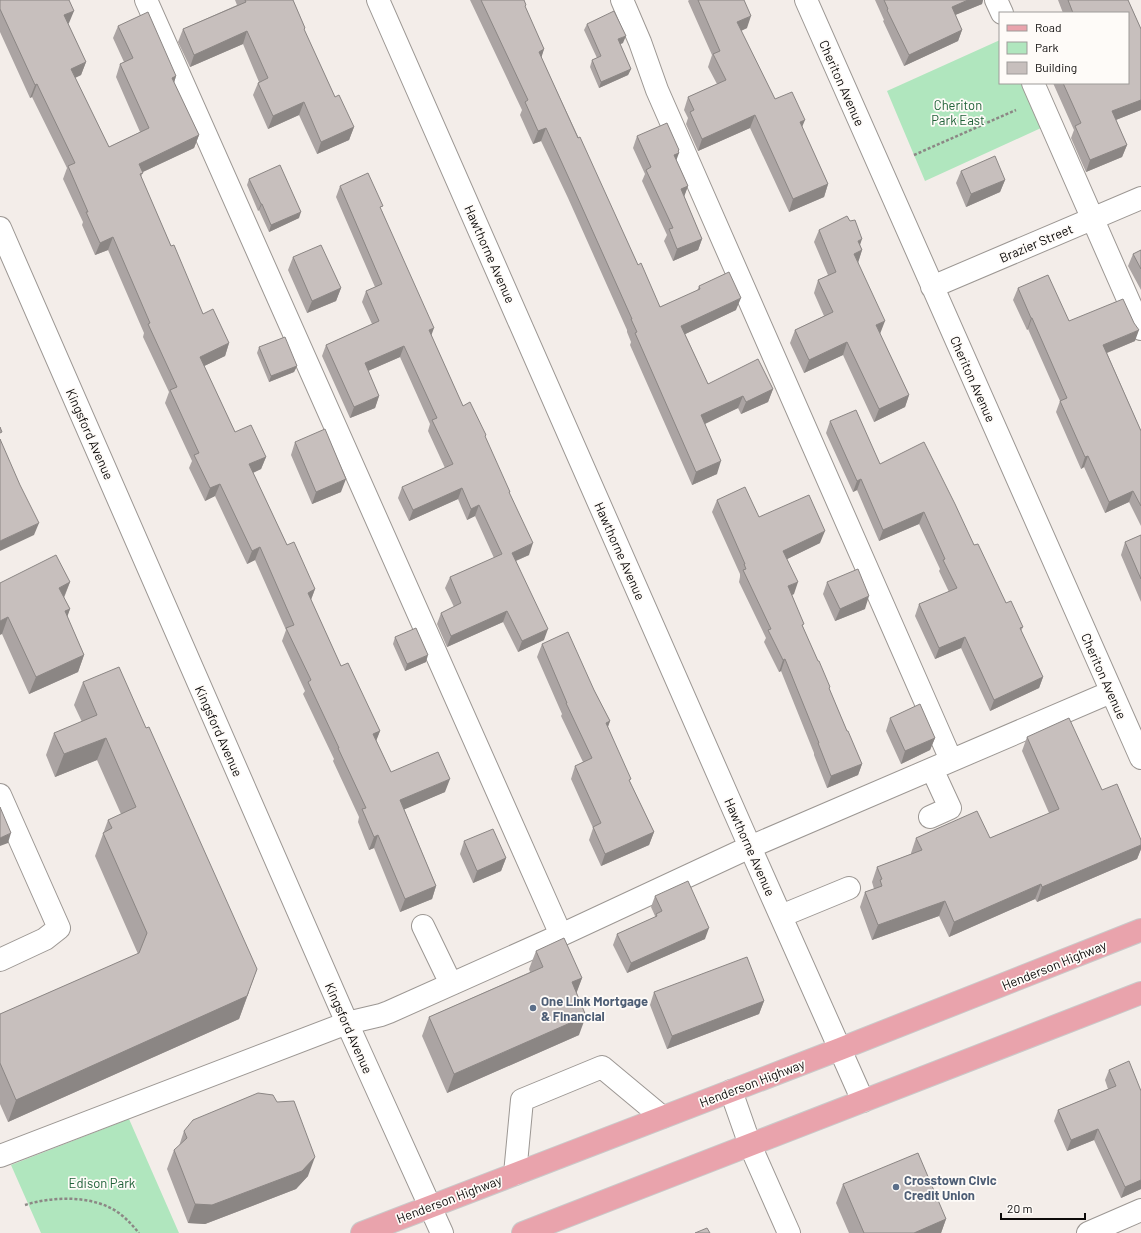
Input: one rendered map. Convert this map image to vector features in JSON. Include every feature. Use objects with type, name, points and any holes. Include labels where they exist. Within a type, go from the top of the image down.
[{"type":"main road","name":"Henderson Highway","points":[[362,1233],[840,1049],[1141,930]]},
{"type":"main road","points":[[523,1233],[1141,993]]},
{"type":"street","points":[[146,0],[561,935]]},
{"type":"street","name":"Hawthorne Avenue","points":[[378,0],[863,1101]]},
{"type":"street","points":[[622,0],[640,42],[657,90],[942,765],[950,808],[930,818]]},
{"type":"street","name":"Cheriton Avenue","points":[[806,0],[1111,692],[1140,752]]},
{"type":"street","points":[[996,0],[1002,12]]},
{"type":"street","points":[[1036,91],[1141,329]]},
{"type":"street","name":"Brazier Street","points":[[932,287],[1141,198]]},
{"type":"street","name":"Kingsford Avenue","points":[[0,228],[347,1023],[442,1233]]},
{"type":"street","points":[[0,1156],[347,1023],[381,1015],[561,935],[750,847],[1111,692]]},
{"type":"street","points":[[0,795],[59,928],[45,939],[0,960]]},
{"type":"street","points":[[781,916],[849,888]]},
{"type":"street","points":[[423,926],[450,984]]},
{"type":"street","points":[[515,1174],[522,1100],[602,1067],[662,1118]]},
{"type":"street","points":[[731,1091],[750,1145],[789,1233]]},
{"type":"street","points":[[1088,1233],[1141,1210]]},
{"type":"path","points":[[914,155],[1036,91]]},
{"type":"path","points":[[25,1205],[53,1198],[99,1203],[118,1212],[139,1233]]},
{"type":"green space","name":"Cheriton Park East","points":[[999,40],[999,84],[1021,84],[1041,128],[925,181],[887,91]]},
{"type":"green space","name":"Edison Park","points":[[129,1119],[179,1233],[41,1233],[11,1165]]},
{"type":"building","points":[[0,0],[69,0],[74,11],[64,15],[86,62],[71,69],[109,147],[149,128],[120,64],[133,58],[118,26],[148,12],[176,76],[172,78],[199,135],[139,164],[143,173],[140,174],[171,246],[174,245],[203,314],[213,309],[229,343],[200,357],[235,432],[251,425],[266,457],[249,464],[287,545],[294,542],[315,589],[308,593],[341,666],[348,663],[380,731],[373,734],[391,772],[438,752],[450,779],[400,800],[436,886],[405,899],[378,835],[374,837],[362,809],[366,808],[308,682],[311,680],[286,628],[294,625],[260,547],[252,551],[220,484],[210,488],[194,455],[199,453],[170,390],[177,387],[148,324],[150,323],[113,237],[100,243],[68,166],[75,163],[37,84],[35,85],[0,9]]},
{"type":"building","points":[[245,0],[293,0],[305,28],[304,29],[335,97],[339,95],[354,127],[321,142],[304,102],[273,116],[258,83],[268,78],[247,31],[194,55],[183,29],[246,2]]},
{"type":"building","points":[[481,0],[524,0],[525,6],[544,49],[539,52],[578,138],[580,137],[638,265],[641,263],[660,307],[700,289],[699,286],[729,272],[741,298],[681,326],[708,384],[758,359],[773,389],[746,402],[743,396],[701,415],[721,461],[696,472],[635,333],[637,332],[632,319],[572,185],[546,128],[538,131],[525,102],[528,100]]},
{"type":"building","points":[[698,0],[744,0],[751,16],[737,22],[775,99],[792,92],[805,120],[800,122],[828,184],[793,199],[755,115],[702,139],[690,112],[694,110],[688,97],[726,80],[713,54],[720,51]]},
{"type":"building","points":[[884,0],[968,0],[952,7],[962,30],[909,55],[887,10],[888,9]]},
{"type":"building","points":[[1068,0],[1128,0],[1141,29],[1141,100],[1112,111],[1127,145],[1090,160],[1075,126],[1081,123],[1063,84],[1129,84],[1129,12],[1073,12]]},
{"type":"building","points":[[614,11],[626,36],[618,39],[631,69],[601,82],[592,60],[601,56],[587,24]]},
{"type":"building","points":[[667,123],[679,150],[679,153],[674,155],[688,186],[681,189],[702,239],[677,249],[669,229],[673,228],[646,170],[651,167],[637,136]]},
{"type":"building","points":[[995,156],[1005,180],[971,194],[961,171]]},
{"type":"building","points":[[280,165],[301,212],[271,225],[249,179]]},
{"type":"building","points":[[368,173],[383,206],[380,207],[434,328],[429,330],[463,406],[470,402],[533,543],[512,553],[548,629],[522,641],[507,611],[451,636],[441,613],[461,603],[450,577],[502,554],[479,505],[471,509],[462,488],[413,510],[402,487],[453,464],[432,420],[437,418],[404,346],[365,363],[379,396],[354,407],[326,345],[379,321],[366,291],[382,284],[340,186]]},
{"type":"building","points":[[847,216],[850,221],[855,220],[862,239],[858,241],[862,250],[854,254],[885,321],[876,325],[909,395],[879,409],[847,342],[809,360],[795,330],[833,312],[818,280],[836,272],[819,230]]},
{"type":"building","points":[[321,245],[341,288],[312,301],[293,257]]},
{"type":"building","points":[[1141,250],[1141,269],[1133,254]]},
{"type":"building","points":[[1048,275],[1069,321],[1123,299],[1134,323],[1139,330],[1103,345],[1141,431],[1141,506],[1133,491],[1109,502],[1088,456],[1085,457],[1060,401],[1067,398],[1018,288]]},
{"type":"building","points":[[285,337],[297,366],[271,376],[259,347]]},
{"type":"building","points":[[856,410],[880,464],[924,442],[974,545],[978,544],[1006,603],[1011,601],[1023,627],[1020,628],[1043,677],[994,700],[965,637],[939,648],[919,604],[957,588],[943,560],[945,559],[924,512],[883,530],[861,479],[857,481],[830,421]]},
{"type":"building","points":[[325,429],[346,479],[316,492],[295,442]]},
{"type":"building","points":[[0,439],[20,485],[39,523],[0,541]]},
{"type":"building","points":[[745,487],[759,517],[809,495],[825,531],[783,551],[798,582],[788,586],[804,624],[802,625],[819,661],[862,764],[831,776],[785,659],[783,660],[768,630],[771,629],[743,570],[746,569],[745,564],[717,500]]},
{"type":"building","points":[[1141,535],[1141,579],[1125,542]]},
{"type":"building","points":[[56,555],[70,582],[59,588],[70,609],[65,611],[84,655],[36,677],[8,617],[0,621],[0,583]]},
{"type":"building","points":[[858,569],[869,596],[840,609],[827,582]]},
{"type":"building","points":[[416,628],[428,655],[407,664],[395,637]]},
{"type":"building","points":[[568,632],[594,690],[610,721],[606,723],[631,779],[629,780],[654,832],[605,854],[593,827],[601,823],[575,766],[592,758],[566,703],[542,644]]},
{"type":"building","points":[[119,667],[146,728],[149,727],[257,969],[247,996],[16,1100],[0,1063],[0,1014],[139,953],[147,933],[103,833],[112,828],[108,820],[136,807],[106,738],[64,754],[54,733],[97,715],[83,682]]},
{"type":"building","points":[[920,704],[935,738],[905,751],[890,718]]},
{"type":"building","points":[[1069,718],[1102,790],[1117,784],[1141,840],[1141,845],[1042,887],[1041,884],[954,922],[945,901],[878,925],[865,892],[882,886],[880,880],[882,879],[877,867],[922,850],[916,838],[977,811],[990,838],[1059,809],[1027,737]]},
{"type":"building","points":[[0,807],[11,833],[0,838]]},
{"type":"building","points":[[493,829],[506,858],[477,871],[464,841]]},
{"type":"building","points":[[688,881],[709,928],[631,963],[617,934],[657,916],[656,914],[662,911],[655,896]]},
{"type":"building","name":"One Link Mortgage & Financial","points":[[564,938],[582,978],[572,982],[586,1016],[454,1074],[429,1017],[543,967],[536,951]]},
{"type":"building","points":[[747,957],[764,1001],[672,1036],[654,992]]},
{"type":"building","points":[[1129,1061],[1141,1091],[1141,1180],[1125,1187],[1098,1129],[1071,1140],[1058,1110],[1116,1086],[1109,1070]]},
{"type":"building","points":[[258,1093],[273,1095],[277,1102],[294,1101],[315,1157],[302,1171],[212,1205],[195,1204],[174,1150],[187,1138],[184,1131],[193,1120]]},
{"type":"building","name":"Crosstown Civic Credit Union","points":[[918,1153],[946,1219],[914,1233],[864,1233],[843,1184]]},
{"type":"building","points":[[707,1228],[710,1233],[695,1233]]},
{"type":"place","name":"One Link Mortgage & Financial","points":[[533,1008]]},
{"type":"place","name":"Crosstown Civic Credit Union","points":[[896,1187]]}]
